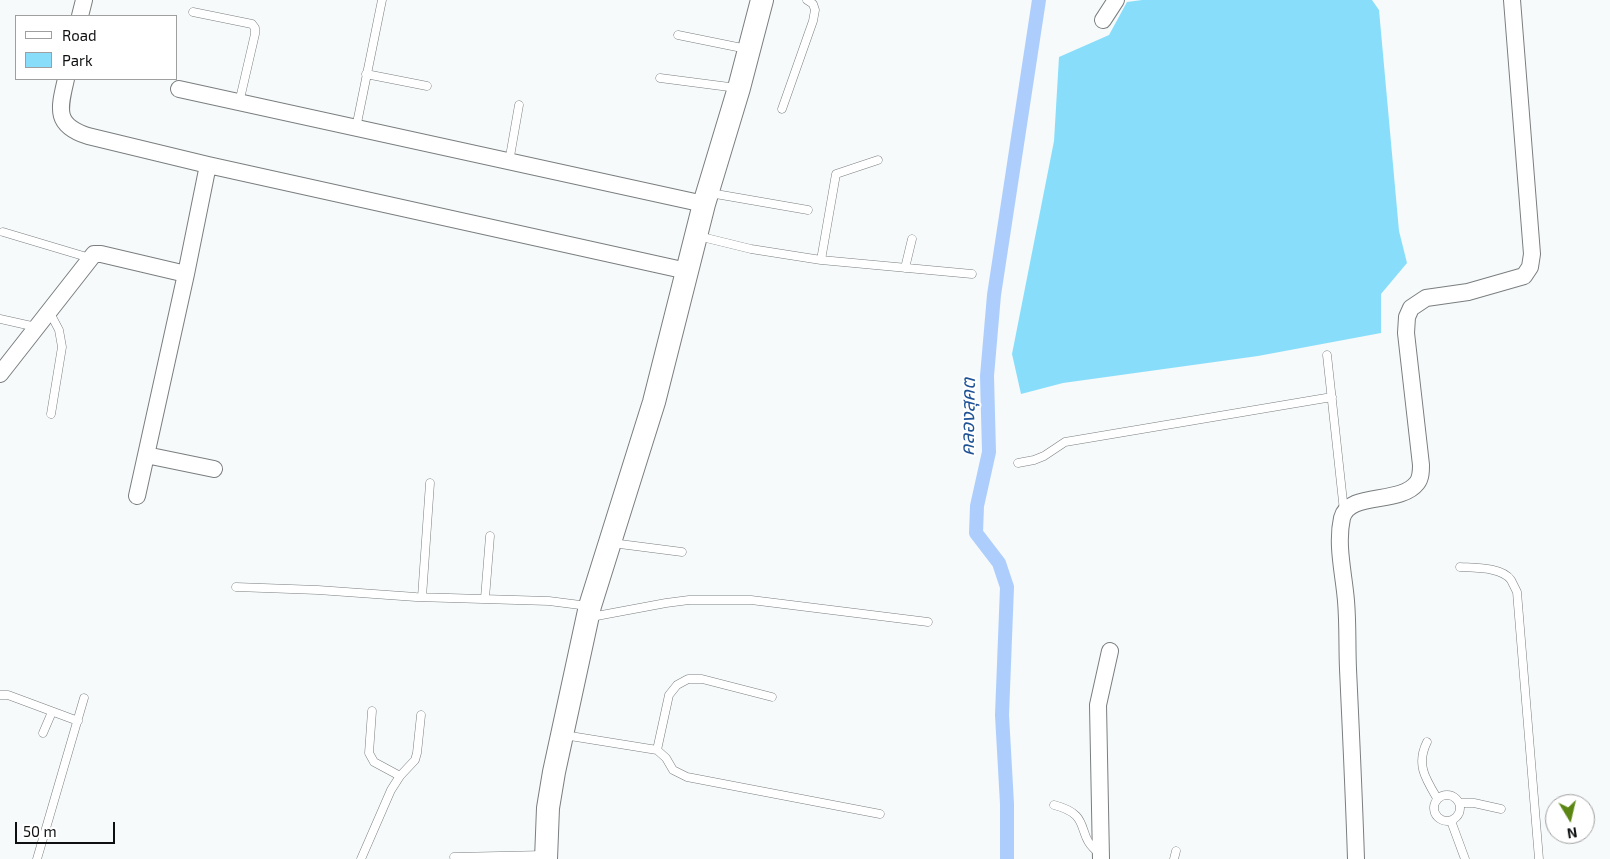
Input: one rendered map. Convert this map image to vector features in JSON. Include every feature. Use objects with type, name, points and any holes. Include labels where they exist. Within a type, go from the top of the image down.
[{"type":"street","points":[[80,15],[84,0]]},
{"type":"street","points":[[546,857],[548,808],[589,612],[654,402],[706,198],[739,88],[762,0]]},
{"type":"street","points":[[1103,20],[1116,0]]},
{"type":"street","points":[[1356,859],[1346,601],[1341,535],[1344,513],[1354,503],[1399,494],[1409,490],[1418,482],[1420,476],[1421,465],[1406,333],[1407,317],[1411,308],[1426,298],[1468,292],[1524,276],[1530,267],[1532,254],[1512,0]]},
{"type":"street","points":[[66,80],[60,102],[61,114],[66,124],[74,131],[208,165],[687,271]]},
{"type":"street","points":[[179,90],[509,162],[706,198]]},
{"type":"street","points":[[137,496],[208,165]]},
{"type":"street","points":[[0,374],[94,254],[186,274]]},
{"type":"street","points":[[146,455],[214,469]]},
{"type":"street","points":[[1101,857],[1098,705],[1110,651]]},
{"type":"lane","points":[[356,128],[382,0]]},
{"type":"lane","points":[[782,109],[813,21],[815,10],[813,4],[807,0]]},
{"type":"lane","points":[[192,12],[252,24],[255,28],[240,103]]},
{"type":"lane","points":[[678,35],[749,49]]},
{"type":"lane","points":[[366,74],[427,86]]},
{"type":"lane","points":[[660,78],[739,88]]},
{"type":"lane","points":[[509,162],[519,104]]},
{"type":"lane","points":[[821,260],[836,174],[878,160]]},
{"type":"lane","points":[[706,198],[808,210]]},
{"type":"lane","points":[[3,232],[90,258]]},
{"type":"lane","points":[[696,236],[821,260],[972,274]]},
{"type":"lane","points":[[905,268],[912,240]]},
{"type":"lane","points":[[49,311],[59,330],[62,347],[52,414]]},
{"type":"lane","points":[[0,319],[36,327]]},
{"type":"lane","points":[[1327,355],[1344,513]]},
{"type":"lane","points":[[1018,463],[1044,456],[1065,442],[1332,397]]},
{"type":"lane","points":[[422,597],[430,483]]},
{"type":"lane","points":[[485,598],[490,536]]},
{"type":"lane","points":[[610,543],[682,552]]},
{"type":"lane","points":[[1460,567],[1480,568],[1499,572],[1510,579],[1517,592],[1539,859]]},
{"type":"lane","points":[[236,586],[422,597],[549,601],[589,612],[689,600],[751,600],[928,622]]},
{"type":"lane","points":[[657,750],[670,694],[676,685],[688,679],[702,679],[772,697]]},
{"type":"lane","points":[[0,695],[8,695],[78,721]]},
{"type":"lane","points":[[37,859],[84,698]]},
{"type":"lane","points":[[372,711],[368,753],[374,762],[400,776]]},
{"type":"lane","points":[[42,733],[52,712]]},
{"type":"lane","points":[[361,859],[391,790],[400,776],[415,760],[421,715]]},
{"type":"lane","points":[[562,734],[657,750],[666,758],[674,770],[687,777],[880,814]]},
{"type":"lane","points":[[1427,742],[1423,751],[1422,762],[1424,777],[1437,798]]},
{"type":"lane","points":[[1446,794],[1455,797],[1460,805],[1459,815],[1451,821],[1439,820],[1432,809],[1437,798],[1446,794]]},
{"type":"lane","points":[[1459,803],[1474,803],[1501,809]]},
{"type":"lane","points":[[1054,805],[1076,815],[1081,822],[1091,847],[1101,857]]},
{"type":"lane","points":[[1451,821],[1465,859]]},
{"type":"lane","points":[[454,857],[546,857]]},
{"type":"green space","points":[[1142,0],[1372,0],[1379,10],[1399,231],[1407,263],[1381,294],[1381,333],[1258,356],[1063,383],[1021,394],[1012,354],[1054,141],[1059,57],[1109,35],[1127,2]]},
{"type":"waterway","name":"คลองสุคต","points":[[1007,859],[1007,804],[1002,715],[1007,587],[999,563],[976,533],[977,506],[989,452],[987,376],[994,295],[1039,0]]}]
